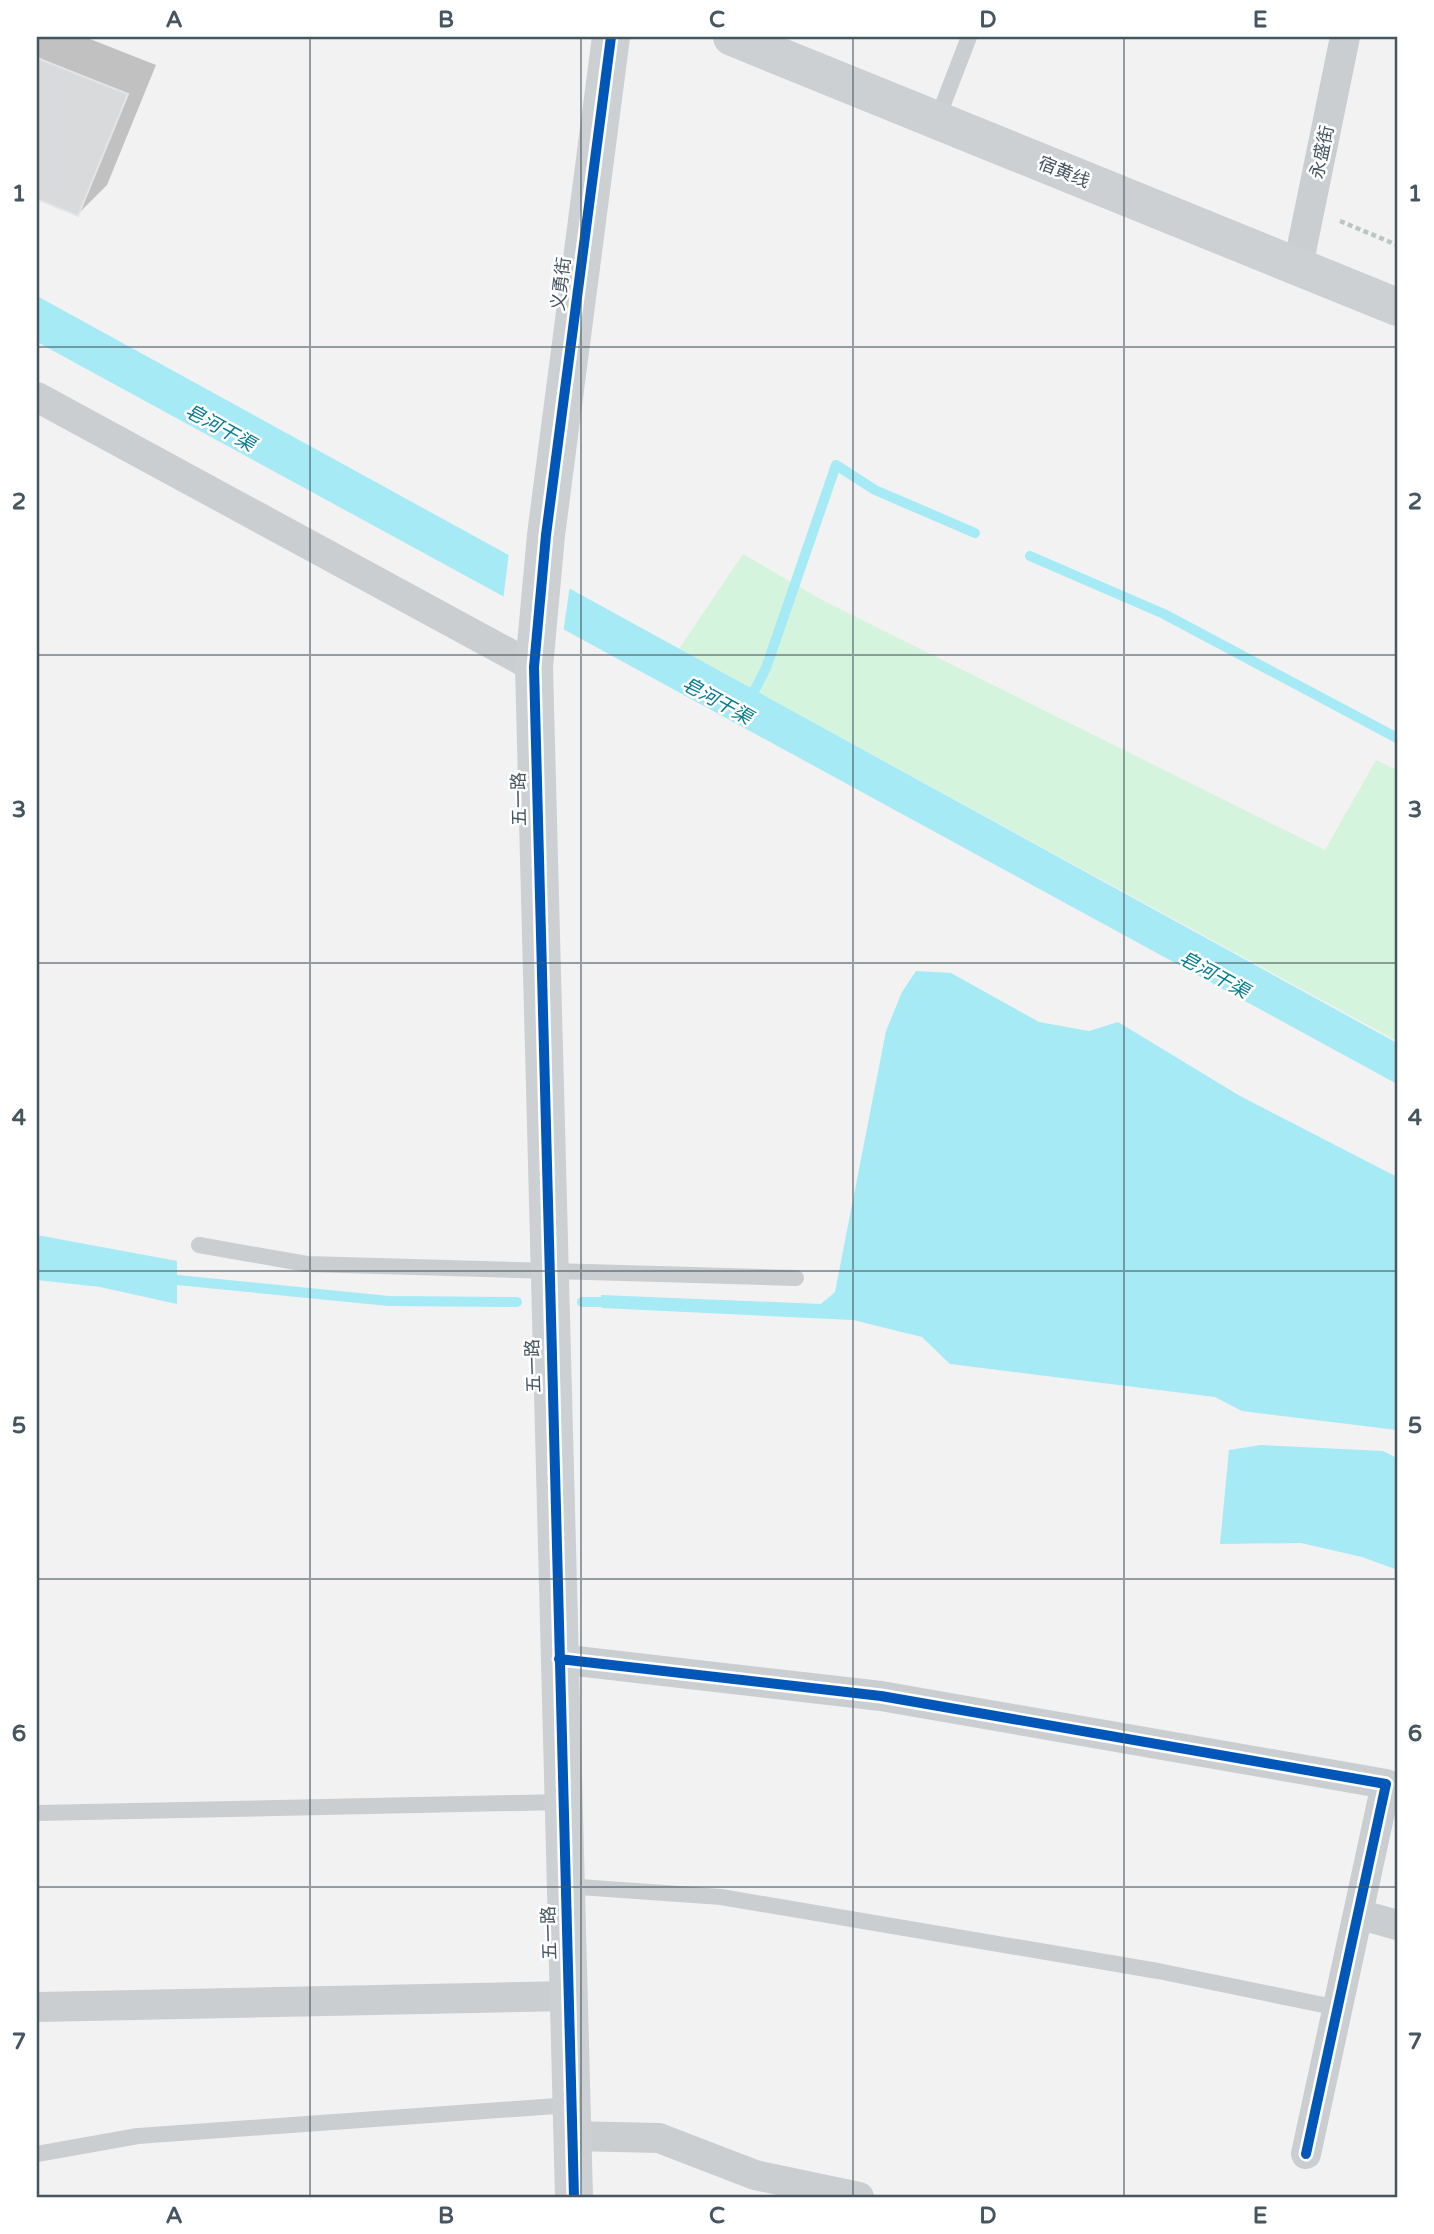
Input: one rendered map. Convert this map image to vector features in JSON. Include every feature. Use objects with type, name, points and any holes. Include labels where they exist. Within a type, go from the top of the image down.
[{"type":"street","name":"义勇街","points":[[546,535],[611,37]]},
{"type":"street","name":"宿黄线","points":[[732,37],[1397,307]]},
{"type":"street","name":"永盛街","points":[[1298,266],[1345,37]]},
{"type":"street","points":[[37,397],[534,667]]},
{"type":"street","name":"五一路","points":[[546,535],[534,667],[573,2197]]},
{"type":"street","points":[[559,1659],[881,1696],[1386,1784],[1306,2154]]},
{"type":"street","points":[[1358,1914],[1397,1925]]},
{"type":"street","points":[[37,2007],[568,1996]]},
{"type":"street","points":[[571,2120],[659,2138],[755,2175],[859,2197]]},
{"type":"lane","points":[[937,120],[969,37]]},
{"type":"lane","points":[[199,1245],[307,1264],[796,1278]]},
{"type":"lane","points":[[37,1813],[563,1802]]},
{"type":"lane","points":[[565,1886],[720,1897],[1158,1970],[1338,2008]]},
{"type":"lane","points":[[37,2154],[138,2136],[571,2120]]},
{"type":"path","points":[[1310,209],[1397,245]]},
{"type":"green space","points":[[743,554],[822,600],[1325,850],[1376,760],[1397,770],[1397,1041],[679,649]]},
{"type":"water","name":"皂河干渠","points":[[37,296],[1397,1043],[1397,1084],[37,342]]},
{"type":"water","points":[[916,971],[951,973],[1039,1022],[1089,1031],[1118,1022],[1240,1096],[1397,1177],[1397,1430],[1242,1411],[1215,1397],[950,1364],[922,1337],[853,1320],[602,1308],[601,1295],[821,1304],[835,1292],[886,1031],[902,992]]},
{"type":"water","points":[[37,1235],[177,1261],[177,1304],[100,1287],[37,1280]]},
{"type":"water","points":[[1261,1445],[1383,1451],[1397,1458],[1395,1569],[1362,1557],[1301,1543],[1220,1544],[1229,1450]]},
{"type":"pier","points":[[509,552],[570,585],[563,634],[503,601]]},
{"type":"building","points":[[37,58],[128,94],[78,216],[37,199]]},
{"type":"waterway","name":"皂河干渠","points":[[748,703],[766,668],[836,465],[875,490],[975,533]]},
{"type":"waterway","points":[[1030,556],[1164,614],[1397,738]]},
{"type":"waterway","points":[[177,1280],[389,1301],[517,1302]]},
{"type":"waterway","points":[[582,1302],[601,1302]]},
{"type":"cycle path","points":[[574,2197],[534,667],[546,535],[611,37]]},
{"type":"cycle path","points":[[559,1659],[881,1696],[1386,1784],[1306,2154]]}]
